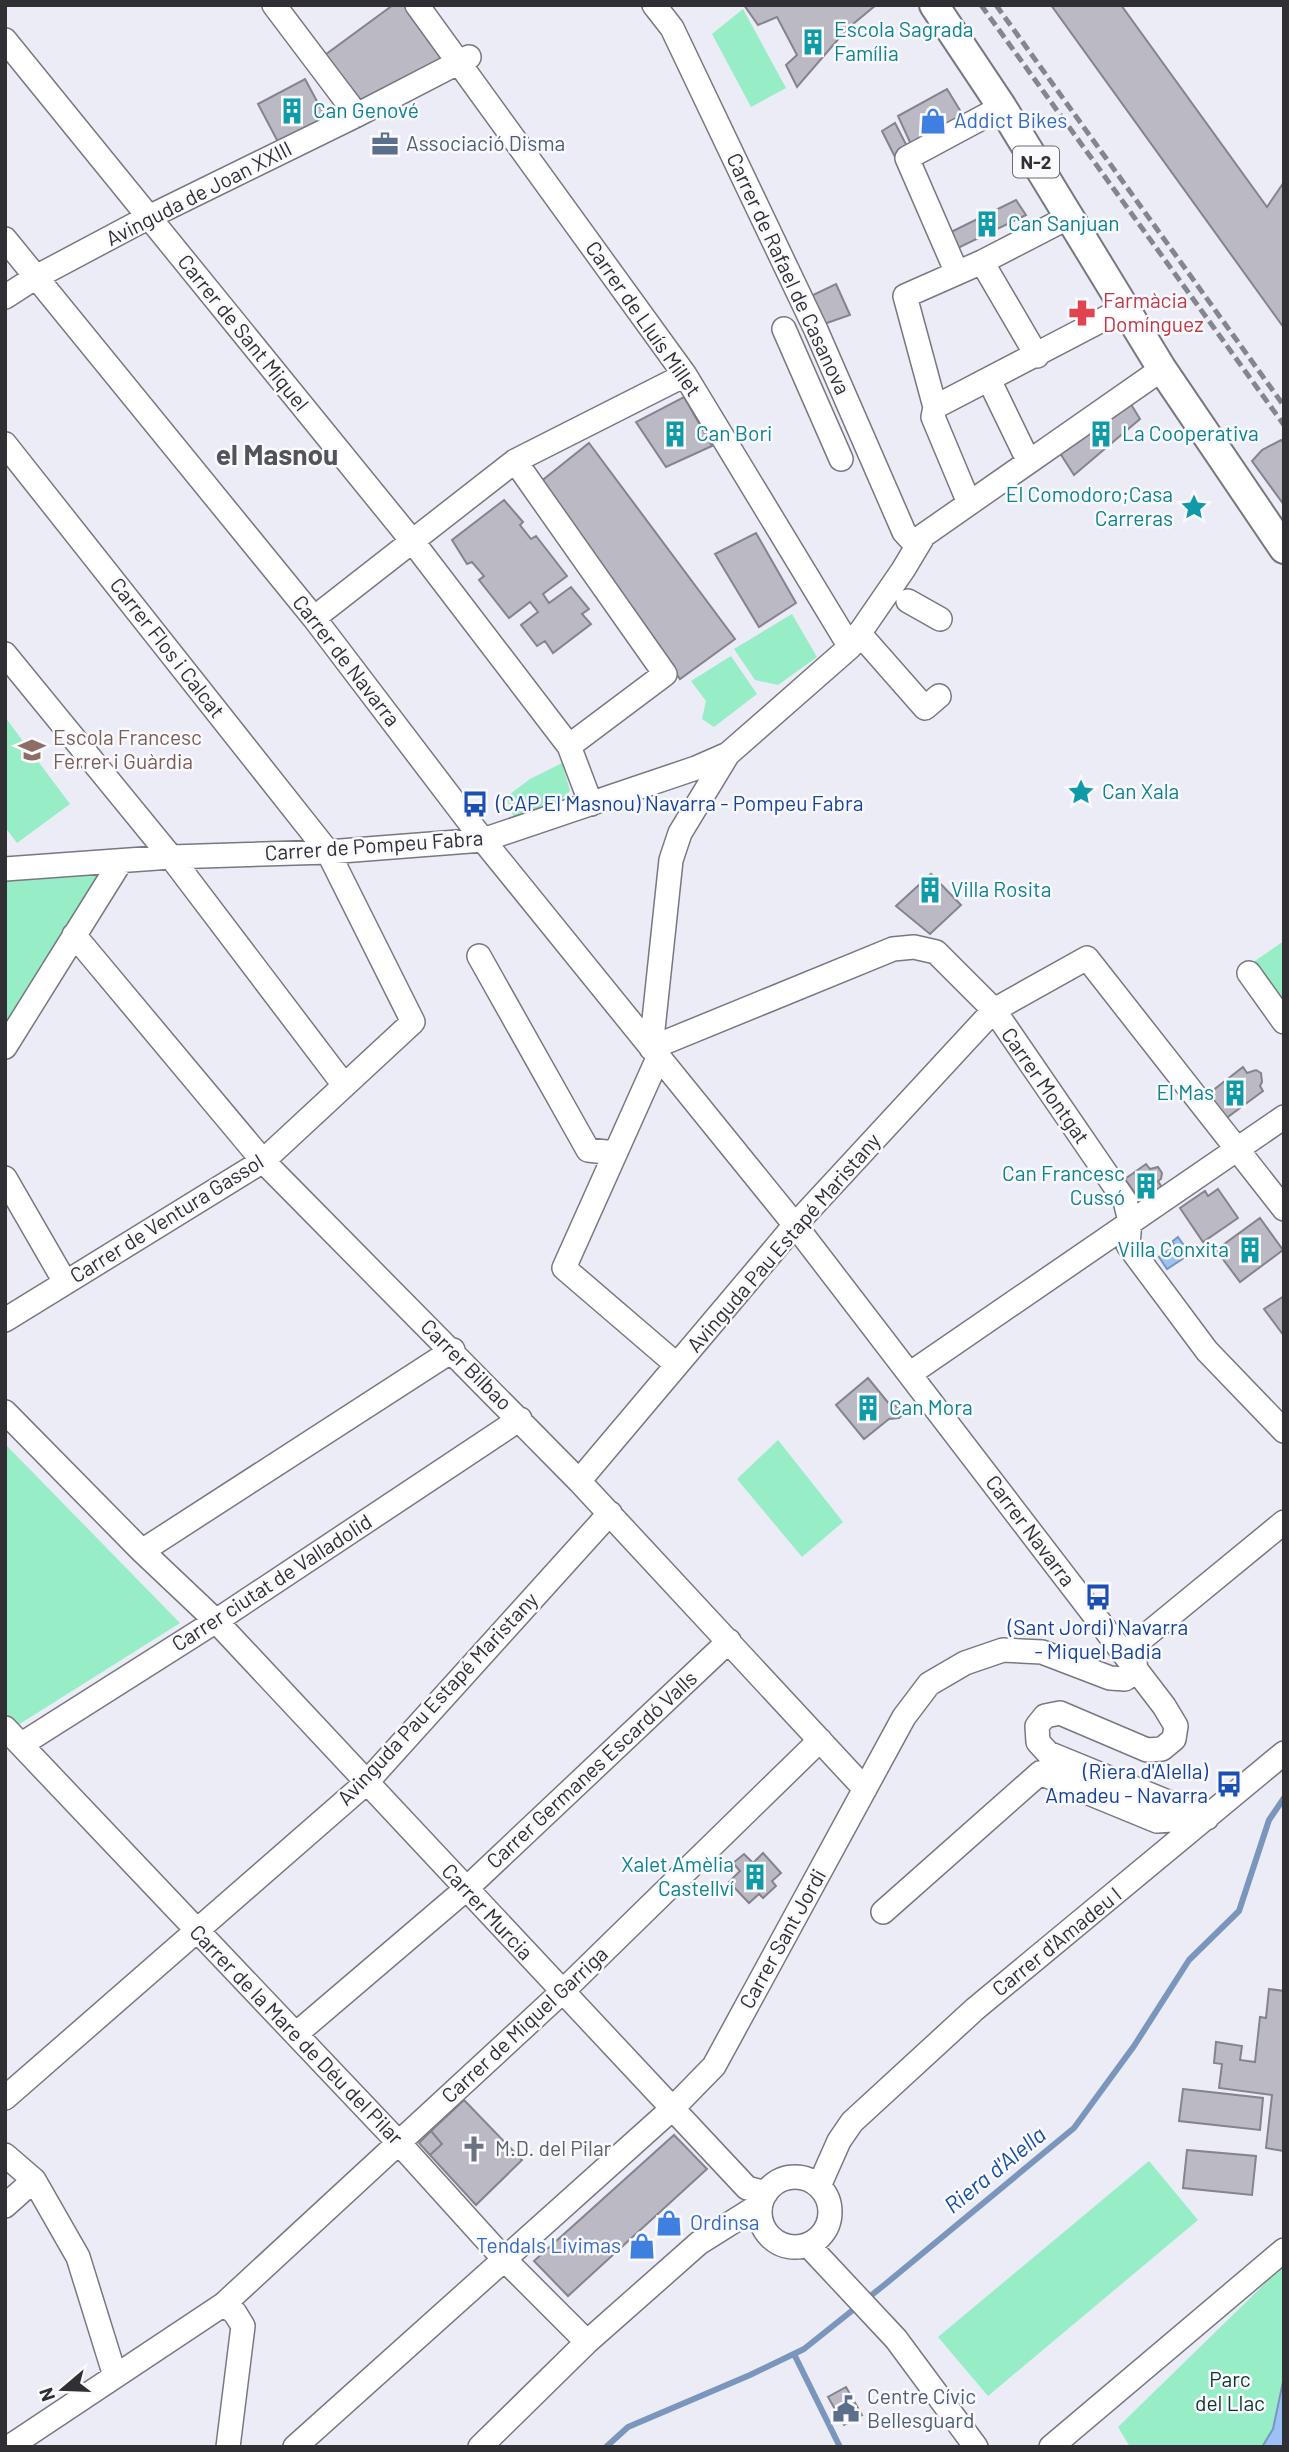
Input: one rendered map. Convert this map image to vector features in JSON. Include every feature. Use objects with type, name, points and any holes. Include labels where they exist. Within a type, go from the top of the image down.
[{"type":"main road","name":"N-2","points":[[934,5],[1002,107],[1162,369],[1284,549]]},
{"type":"street","points":[[274,5],[357,116]]},
{"type":"street","name":"Carrer de Lluís Millet","points":[[417,5],[464,60],[685,375],[854,640],[925,708],[939,696]]},
{"type":"street","name":"Carrer de Rafael de Casanova","points":[[654,5],[672,28],[816,330],[904,532],[916,545]]},
{"type":"street","name":"Carrer de Sant Miquel","points":[[5,40],[413,542],[569,746],[592,804]]},
{"type":"street","name":"Avinguda de Joan XXIII","points":[[5,297],[36,277],[149,218],[464,60]]},
{"type":"street","points":[[957,273],[908,158],[1002,107]]},
{"type":"street","points":[[969,503],[933,417],[935,407],[905,296],[982,262],[1069,217]]},
{"type":"street","points":[[5,239],[36,277]]},
{"type":"street","points":[[982,262],[1037,356]]},
{"type":"street","name":"Carrer de Navarra","points":[[36,277],[314,618],[483,840],[654,1053]]},
{"type":"street","points":[[935,407],[1125,308]]},
{"type":"street","points":[[785,328],[841,459]]},
{"type":"street","points":[[677,1364],[564,1268],[615,1153],[654,1053],[671,860],[680,833],[728,754],[854,640],[924,535],[1162,369]]},
{"type":"street","points":[[314,618],[515,461],[685,375]]},
{"type":"street","points":[[992,386],[1024,452]]},
{"type":"street","name":"Carrer Flos i Calcat","points":[[5,444],[328,852],[413,1022]]},
{"type":"street","points":[[515,461],[665,674],[569,746]]},
{"type":"street","points":[[908,601],[940,619]]},
{"type":"street","points":[[5,654],[171,858],[344,1085]]},
{"type":"street","name":"Carrer de Pompeu Fabra","points":[[5,869],[171,858],[328,852],[483,840],[696,768],[728,754]]},
{"type":"street","points":[[5,1047],[121,861]]},
{"type":"street","name":"Carrer Bilbao","points":[[74,935],[263,1161],[520,1419],[865,1788]]},
{"type":"street","name":"Carrer Montgat","points":[[654,1053],[893,949],[914,947],[936,952],[994,1010],[1125,1201],[1130,1222],[1128,1245],[1207,1351],[1284,1430]]},
{"type":"street","points":[[478,956],[588,1150],[615,1153]]},
{"type":"street","name":"Avinguda Pau Estapé Maristany","points":[[579,1481],[795,1225],[994,1010],[1087,958],[1238,1149]]},
{"type":"street","points":[[1249,973],[1284,1022]]},
{"type":"street","name":"Carrer de Ventura Gassol","points":[[5,1320],[263,1161],[413,1022]]},
{"type":"street","name":"Carrer Navarra","points":[[654,1053],[795,1225],[911,1373],[1130,1657],[1176,1726],[1174,1740],[1162,1749],[1147,1750],[1060,1713],[1045,1716],[1037,1726],[1038,1742],[1048,1753],[1207,1818]]},
{"type":"street","points":[[911,1373],[1284,1117]]},
{"type":"street","points":[[1238,1149],[1284,1209]]},
{"type":"street","points":[[5,1178],[65,1282]]},
{"type":"street","points":[[142,1551],[453,1350]]},
{"type":"street","name":"Carrer Murcia","points":[[5,1412],[142,1551],[216,1621],[747,2188],[763,2199]]},
{"type":"street","name":"Carrer ciutat de Valladolid","points":[[13,1736],[216,1621],[520,1419]]},
{"type":"street","name":"Avinguda Pau Estapé Maristany","points":[[5,2098],[366,1783],[610,1513]]},
{"type":"street","points":[[1130,1657],[1284,1522]]},
{"type":"street","name":"Carrer Germanes Escardó Valls","points":[[296,2034],[466,1889],[729,1642]]},
{"type":"street","name":"Carrer Sant Jordi","points":[[295,2447],[673,2108],[714,2066],[904,1717],[929,1684],[965,1663],[1003,1650],[1042,1651],[1110,1678],[1125,1679],[1130,1657]]},
{"type":"street","name":"Carrer de la Mare de Déu del Pilar","points":[[13,1736],[296,2034],[504,2259],[587,2342]]},
{"type":"street","name":"Carrer de Miquel Garriga","points":[[9,2447],[224,2304],[562,1992],[820,1740]]},
{"type":"street","name":"Carrer d'Amadeu I","points":[[839,2141],[852,2122],[975,2009],[1284,1753]]},
{"type":"street","points":[[883,1912],[1040,1773],[1157,1821],[1207,1818]]},
{"type":"street","points":[[480,2447],[587,2342],[699,2243],[763,2199],[780,2180],[789,2177],[839,2141]]},
{"type":"street","points":[[819,2186],[839,2141]]},
{"type":"street","points":[[5,2155],[34,2180],[78,2257],[115,2376]]},
{"type":"street","points":[[763,2199],[760,2214],[766,2231],[774,2240],[796,2247],[808,2245],[818,2239],[830,2218],[827,2195],[810,2180],[789,2177]]},
{"type":"street","points":[[5,2206],[34,2180]]},
{"type":"street","points":[[824,2262],[825,2230]]},
{"type":"street","points":[[699,2243],[766,2231]]},
{"type":"street","points":[[808,2245],[896,2339],[976,2447]]},
{"type":"street","points":[[1051,2447],[1284,2250]]},
{"type":"street","points":[[224,2304],[235,2313],[243,2326],[228,2447]]},
{"type":"green space","points":[[743,9],[786,88],[751,107],[712,34]]},
{"type":"green space","points":[[792,614],[817,657],[778,685],[755,680],[734,649]]},
{"type":"green space","points":[[731,656],[757,694],[714,727],[702,719],[706,701],[691,681]]},
{"type":"green space","points":[[5,717],[70,804],[17,843],[5,827]]},
{"type":"green space","points":[[562,763],[570,791],[559,801],[514,818],[506,797],[530,779]]},
{"type":"green space","points":[[104,871],[5,1027],[5,877]]},
{"type":"green space","points":[[1284,941],[1284,1013],[1249,965]]},
{"type":"green space","points":[[778,1440],[843,1522],[802,1557],[737,1479]]},
{"type":"green space","points":[[5,1444],[180,1623],[18,1725],[5,1712]]},
{"type":"green space","points":[[1149,2161],[1198,2220],[988,2396],[938,2337]]},
{"type":"green space","name":"Parc del Llac","points":[[1284,2265],[1284,2447],[1130,2447],[1118,2427]]},
{"type":"water","points":[[1178,1237],[1190,1254],[1167,1269],[1159,1257],[1174,1246],[1173,1241]]},
{"type":"water","points":[[1284,2377],[1284,2447],[1262,2447],[1273,2429]]},
{"type":"building","points":[[393,5],[404,5],[445,61],[364,104],[325,55]]},
{"type":"building","name":"Escola Sagrada Família","points":[[744,5],[876,5],[847,29],[797,87],[786,65],[797,55],[777,17],[758,25]]},
{"type":"building","points":[[1051,5],[1121,5],[1267,207],[1284,182],[1284,328]]},
{"type":"building","name":"Can Genové","points":[[305,79],[326,118],[278,142],[258,104]]},
{"type":"building","name":"Addict Bikes","points":[[947,89],[969,125],[914,151],[898,116]]},
{"type":"building","points":[[895,123],[912,156],[898,163],[882,131]]},
{"type":"building","name":"Can Sanjuan","points":[[1016,200],[1026,215],[958,248],[949,233]]},
{"type":"building","points":[[836,284],[850,315],[824,324],[811,296]]},
{"type":"building","name":"Can Bori","points":[[684,397],[712,446],[666,467],[636,422]]},
{"type":"building","name":"La Cooperativa","points":[[1129,401],[1140,419],[1074,475],[1058,450]]},
{"type":"building","points":[[1281,440],[1284,444],[1284,505],[1252,461],[1262,450]]},
{"type":"building","points":[[589,443],[735,639],[680,679],[539,483]]},
{"type":"building","points":[[504,500],[523,522],[520,525],[531,539],[536,536],[567,576],[543,594],[549,603],[571,587],[589,609],[582,614],[591,624],[553,653],[545,641],[537,646],[521,625],[538,612],[530,602],[509,618],[479,580],[484,576],[472,562],[467,564],[452,540]]},
{"type":"building","points":[[756,533],[796,603],[759,627],[715,554]]},
{"type":"building","name":"Villa Rosita","points":[[931,874],[961,905],[930,934],[896,906]]},
{"type":"building","name":"El Mas","points":[[1243,1067],[1247,1073],[1256,1070],[1261,1073],[1260,1086],[1263,1091],[1225,1119],[1207,1095]]},
{"type":"building","name":"Can Francesc Cussó","points":[[1146,1164],[1150,1169],[1158,1167],[1162,1173],[1158,1181],[1164,1191],[1144,1206],[1125,1179]]},
{"type":"building","points":[[1218,1189],[1238,1218],[1203,1242],[1180,1208],[1205,1191],[1208,1196]]},
{"type":"building","name":"Villa Conxita","points":[[1260,1218],[1283,1250],[1240,1282],[1216,1250]]},
{"type":"building","points":[[1284,1296],[1284,1336],[1264,1309]]},
{"type":"building","name":"Can Mora","points":[[868,1378],[902,1415],[889,1419],[864,1439],[836,1405]]},
{"type":"building","name":"Xalet Amèlia Castellví","points":[[763,1853],[781,1873],[772,1881],[776,1886],[763,1898],[759,1894],[749,1903],[729,1882],[740,1871],[733,1863],[744,1854],[753,1863]]},
{"type":"building","points":[[1269,1989],[1284,1991],[1284,2151],[1266,2148],[1272,2095],[1219,2088],[1222,2064],[1214,2063],[1216,2042],[1242,2046],[1240,2060],[1255,2062],[1260,2017],[1266,2018]]},
{"type":"building","points":[[1183,2089],[1263,2098],[1260,2130],[1179,2121]]},
{"type":"building","name":"M.D. del Pilar","points":[[464,2100],[522,2160],[476,2205],[430,2155],[442,2144],[431,2131]]},
{"type":"building","points":[[431,2131],[442,2144],[430,2155],[419,2143]]},
{"type":"building","points":[[674,2135],[707,2169],[568,2296],[534,2261]]},
{"type":"building","points":[[1187,2150],[1256,2156],[1252,2195],[1183,2188]]},
{"type":"building","points":[[846,2387],[862,2415],[844,2425],[828,2397]]},
{"type":"waterway","name":"Riera d'Alella","points":[[606,2447],[628,2427],[804,2349],[1074,2128],[1134,2046],[1189,1960],[1239,1911],[1269,1820],[1284,1798]]},
{"type":"waterway","points":[[794,2354],[840,2447]]},
{"type":"railway","points":[[981,5],[1284,425]]},
{"type":"railway","points":[[996,5],[1284,406]]},
{"type":"place","name":"Escola Sagrada Família","points":[[813,42]]},
{"type":"place","name":"Can Genové","points":[[292,111]]},
{"type":"place","name":"Addict Bikes","points":[[933,121]]},
{"type":"place","name":"Associació Disma","points":[[385,144]]},
{"type":"place","name":"Can Sanjuan","points":[[987,224]]},
{"type":"place","name":"Farmàcia Domínguez","points":[[1082,313]]},
{"type":"place","name":"Can Bori","points":[[675,434]]},
{"type":"place","name":"La Cooperativa","points":[[1101,434]]},
{"type":"place","name":"El Comodoro;Casa Carreras","points":[[1194,507]]},
{"type":"place","name":"Escola Francesc Ferrer i Guàrdia","points":[[32,750]]},
{"type":"place","name":"Can Xala","points":[[1081,792]]},
{"type":"place","name":"(CAP El Masnou) Navarra - Pompeu Fabra","points":[[475,804]]},
{"type":"place","name":"Villa Rosita","points":[[930,890]]},
{"type":"place","name":"El Mas","points":[[1235,1093]]},
{"type":"place","name":"Can Francesc Cussó","points":[[1146,1186]]},
{"type":"place","name":"Villa Conxita","points":[[1250,1250]]},
{"type":"place","name":"Can Mora","points":[[868,1408]]},
{"type":"place","name":"(Sant Jordi) Navarra - Miquel Badia","points":[[1098,1597]]},
{"type":"place","name":"(Riera d'Alella) Amadeu - Navarra","points":[[1229,1784]]},
{"type":"place","name":"Xalet Amèlia Castellví","points":[[755,1877]]},
{"type":"place","name":"M.D. del Pilar","points":[[474,2149]]},
{"type":"place","name":"Ordinsa","points":[[669,2223]]},
{"type":"place","name":"Tendals Livimas","points":[[642,2246]]},
{"type":"place","name":"Centre Cívic Bellesguard","points":[[846,2409]]},
{"type":"district","name":"el Masnou","points":[[277,455]]}]
